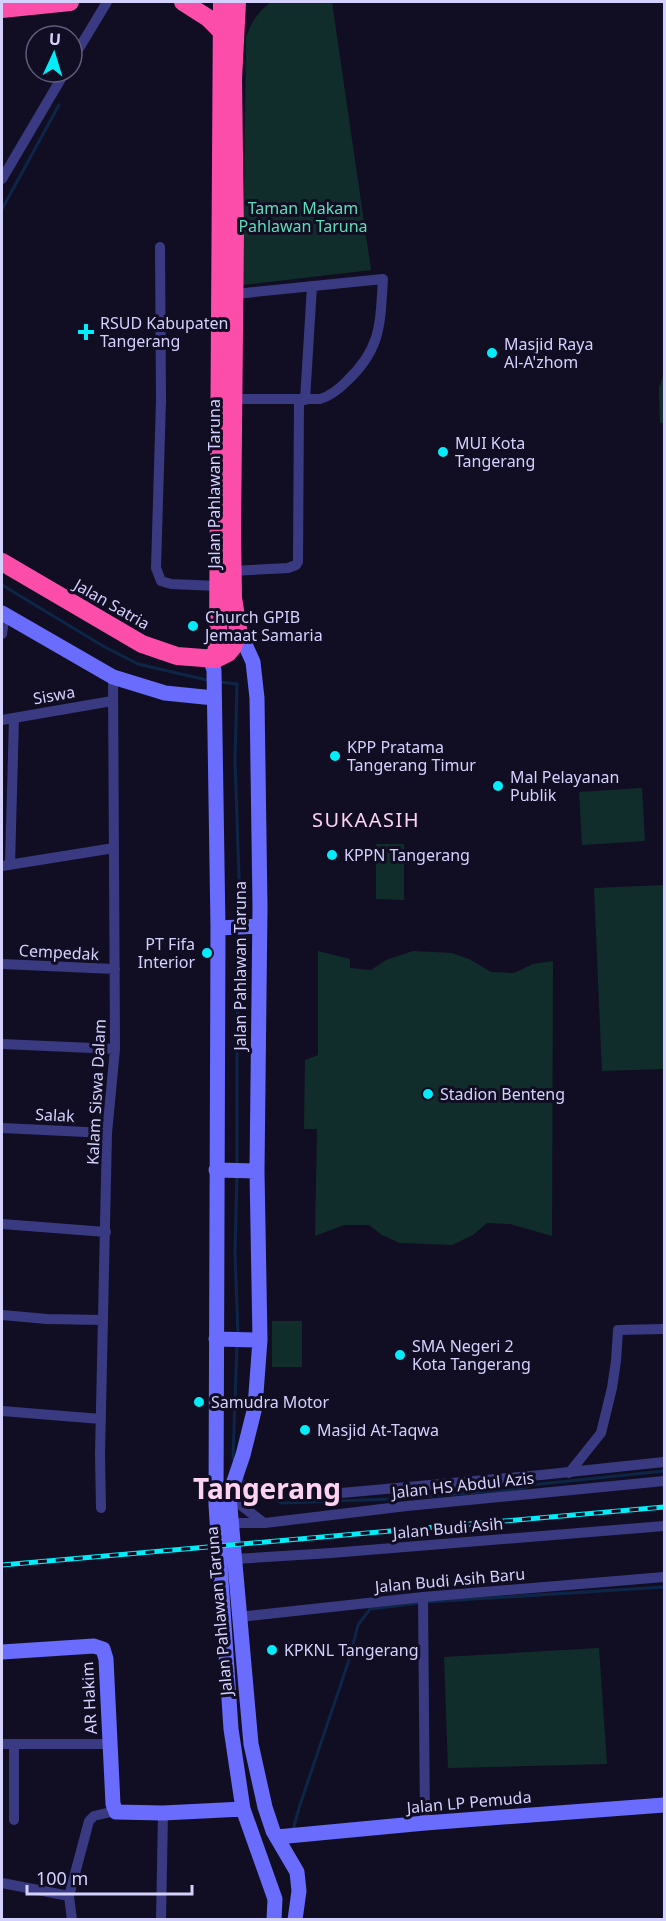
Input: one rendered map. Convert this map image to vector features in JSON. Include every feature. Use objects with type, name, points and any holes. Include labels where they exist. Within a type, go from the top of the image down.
[{"type":"highway","points":[[2,9],[70,2]]},
{"type":"highway","points":[[183,2],[228,31],[236,2]]},
{"type":"highway","name":"Jalan Pahlawan Taruna","points":[[212,664],[218,646],[222,245],[220,154],[228,31],[236,2]]},
{"type":"highway","name":"Jalan Pahlawan Taruna","points":[[228,31],[233,79],[235,294],[232,570],[238,628]]},
{"type":"highway","name":"Jalan Satria","points":[[2,562],[142,644],[177,656],[212,664]]},
{"type":"highway","points":[[212,664],[233,647],[238,628]]},
{"type":"main road","points":[[3,614],[113,677],[165,693],[214,694]]},
{"type":"main road","name":"Jalan Pahlawan Taruna","points":[[238,628],[253,662],[257,698],[260,926],[253,1171],[257,1395],[243,1455],[230,1492],[231,1523],[251,1744],[265,1807],[279,1841],[294,1866],[299,1882],[295,1920]]},
{"type":"main road","name":"Jalan Pahlawan Taruna","points":[[212,664],[218,928],[220,1170],[216,1512],[231,1729],[243,1809],[274,1899],[274,1920]]},
{"type":"main road","points":[[218,928],[260,926]]},
{"type":"main road","points":[[220,1170],[253,1171]]},
{"type":"main road","points":[[219,1339],[256,1340]]},
{"type":"main road","name":"AR Hakim","points":[[2,1652],[94,1646],[103,1649],[106,1659],[109,1744],[115,1811]]},
{"type":"main road","name":"Jalan LP Pemuda","points":[[279,1841],[425,1823],[664,1804]]},
{"type":"main road","points":[[115,1811],[163,1813],[243,1809]]},
{"type":"street","points":[[84,40],[107,2]]},
{"type":"street","points":[[2,179],[58,84]]},
{"type":"street","points":[[160,247],[161,400],[156,568],[161,581],[171,584],[218,586]]},
{"type":"street","points":[[234,399],[302,400],[320,399],[333,394],[357,372],[376,341],[379,331],[383,279],[235,294]]},
{"type":"street","points":[[232,570],[288,568],[298,562],[302,400],[312,286]]},
{"type":"street","points":[[2,634],[3,614]]},
{"type":"street","name":"Kalam Siswa Dalam","points":[[101,1508],[107,1133],[115,1049],[113,677]]},
{"type":"street","name":"Siswa","points":[[2,720],[112,700]]},
{"type":"street","points":[[14,718],[6,865],[114,848]]},
{"type":"street","name":"Cempedak","points":[[2,964],[115,969]]},
{"type":"street","points":[[2,1044],[115,1049]]},
{"type":"street","name":"Salak","points":[[2,1128],[107,1133]]},
{"type":"street","points":[[2,1224],[106,1232]]},
{"type":"street","points":[[2,1315],[46,1319],[103,1320]]},
{"type":"street","points":[[569,1473],[601,1432],[612,1388],[618,1330],[664,1329]]},
{"type":"street","points":[[2,1411],[101,1419]]},
{"type":"street","points":[[340,1492],[569,1473],[664,1462]]},
{"type":"street","points":[[538,1493],[541,1475]]},
{"type":"street","name":"Jalan HS Abdul Azis","points":[[231,1523],[265,1523],[408,1506],[664,1481]]},
{"type":"street","points":[[408,1506],[424,1485]]},
{"type":"street","points":[[230,1492],[265,1523]]},
{"type":"street","name":"Jalan Budi Asih","points":[[234,1559],[664,1526]]},
{"type":"street","name":"Jalan Budi Asih Baru","points":[[239,1617],[423,1602],[664,1577]]},
{"type":"street","points":[[423,1602],[425,1823]]},
{"type":"street","points":[[2,1744],[109,1744]]},
{"type":"street","points":[[14,1744],[14,1820]]},
{"type":"street","points":[[2,1804],[14,1806]]},
{"type":"street","points":[[72,1920],[69,1896],[89,1819],[115,1811]]},
{"type":"street","points":[[161,1920],[163,1813]]},
{"type":"street","points":[[2,1883],[69,1896]]},
{"type":"green space","name":"Taman Makam Pahlawan Taruna","points":[[271,2],[332,2],[371,270],[243,285],[246,38],[256,18]]},
{"type":"green space","points":[[664,372],[664,423],[660,423],[659,388]]},
{"type":"green space","points":[[642,788],[645,841],[582,845],[579,792]]},
{"type":"green space","points":[[376,844],[404,844],[404,900],[376,899]]},
{"type":"green space","points":[[664,885],[664,1069],[602,1071],[594,888]]},
{"type":"green space","name":"Stadion Benteng","points":[[318,951],[350,959],[350,968],[371,970],[386,960],[413,951],[452,953],[469,959],[491,972],[514,973],[533,964],[553,961],[552,1236],[510,1224],[487,1223],[473,1235],[452,1245],[400,1243],[382,1235],[369,1225],[344,1225],[315,1236],[317,1129],[304,1129],[305,1060],[318,1055]]},
{"type":"green space","points":[[272,1321],[302,1321],[302,1367],[272,1367]]},
{"type":"green space","points":[[599,1648],[607,1764],[448,1768],[444,1657]]},
{"type":"waterway","points":[[2,209],[59,105]]},
{"type":"waterway","points":[[2,585],[103,646],[138,664],[211,681]]},
{"type":"waterway","points":[[220,682],[237,684],[235,760],[240,907]]},
{"type":"waterway","points":[[237,1164],[237,1020],[240,978],[238,956]]},
{"type":"waterway","points":[[237,1174],[235,1253],[238,1335]]},
{"type":"waterway","points":[[235,1461],[233,1457],[237,1345]]},
{"type":"waterway","points":[[242,1478],[244,1483],[282,1503],[392,1499],[520,1489],[531,1485],[664,1471]]},
{"type":"waterway","points":[[427,1602],[664,1587]]},
{"type":"waterway","points":[[293,1830],[349,1660],[358,1625],[370,1609],[420,1603]]},
{"type":"railway","points":[[2,1565],[664,1507]]},
{"type":"place","name":"RSUD Kabupaten Tangerang","points":[[86,332]]},
{"type":"place","name":"Masjid Raya Al-A'zhom","points":[[492,353]]},
{"type":"place","name":"MUI Kota Tangerang","points":[[443,452]]},
{"type":"place","name":"Church GPIB Jemaat Samaria","points":[[193,626]]},
{"type":"place","name":"KPP Pratama Tangerang Timur","points":[[335,756]]},
{"type":"place","name":"Mal Pelayanan Publik","points":[[498,786]]},
{"type":"place","name":"KPPN Tangerang","points":[[332,855]]},
{"type":"place","name":"PT Fifa Interior","points":[[207,953]]},
{"type":"place","name":"Stadion Benteng","points":[[428,1094]]},
{"type":"place","name":"SMA Negeri 2 Kota Tangerang","points":[[400,1355]]},
{"type":"place","name":"Samudra Motor","points":[[199,1402]]},
{"type":"place","name":"Masjid At-Taqwa","points":[[305,1430]]},
{"type":"place","name":"KPKNL Tangerang","points":[[272,1650]]},
{"type":"district","name":"SUKAASIH","points":[[366,820]]},
{"type":"district","name":"Tangerang","points":[[267,1489]]}]
